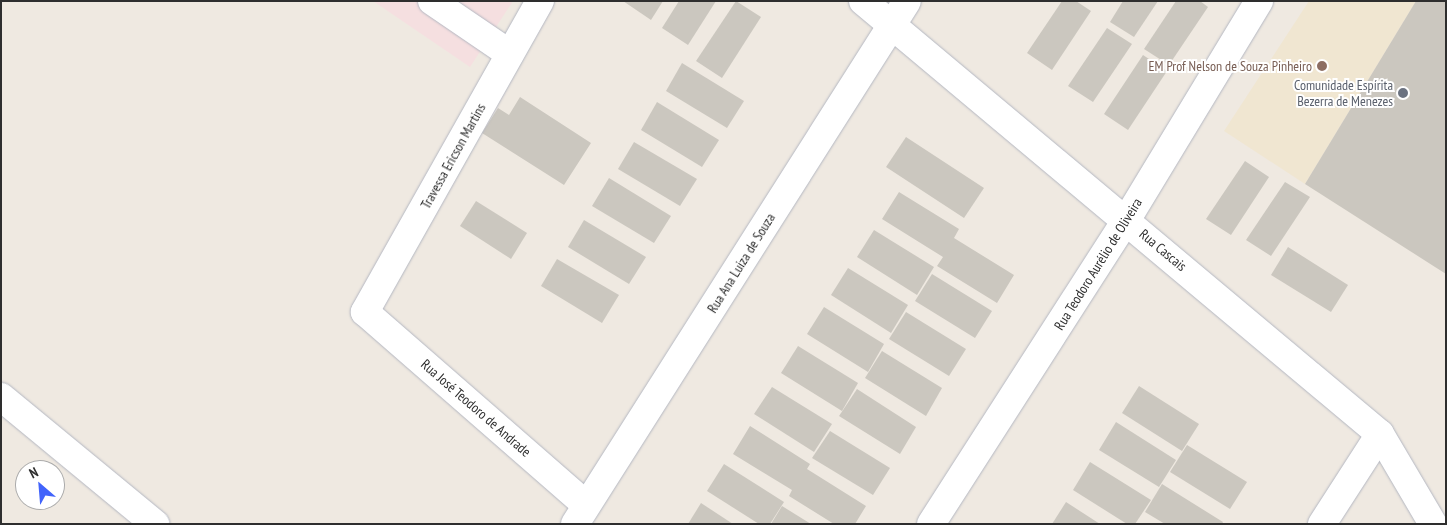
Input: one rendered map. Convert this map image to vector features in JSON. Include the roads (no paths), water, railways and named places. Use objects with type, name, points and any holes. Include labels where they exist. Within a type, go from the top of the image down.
[{"type":"street","points":[[432,1],[510,54]]},
{"type":"street","name":"Travessa Ericson Martins","points":[[366,312],[540,1]]},
{"type":"street","name":"Rua Cascais","points":[[863,1],[1127,219],[1380,434],[1434,524]]},
{"type":"street","name":"Rua Ana Luiza de Souza","points":[[581,514],[906,1]]},
{"type":"street","name":"Rua Teodoro Aurélio de Oliveira","points":[[931,524],[1127,219],[1260,1]]},
{"type":"street","name":"Rua José Teodoro de Andrade","points":[[366,312],[581,514]]},
{"type":"street","points":[[1,397],[155,524]]},
{"type":"street","points":[[1322,524],[1380,434]]},
{"type":"place","name":"EM Prof Nelson de Souza Pinheiro","points":[[1322,66]]},
{"type":"place","name":"Comunidade Espírita Bezerra de Menezes","points":[[1403,93]]}]
